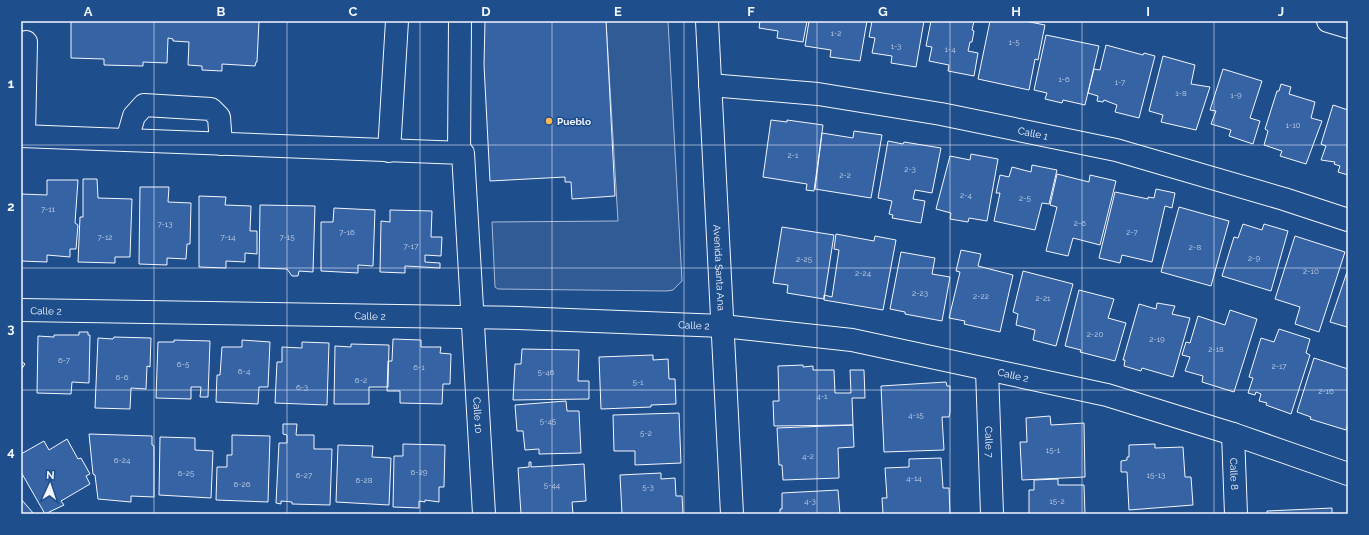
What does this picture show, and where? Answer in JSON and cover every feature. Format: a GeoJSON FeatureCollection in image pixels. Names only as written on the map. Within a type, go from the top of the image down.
{"type":"FeatureCollection","features":[{"type":"Feature","properties":{"kind":"main road"},"geometry":{"type":"LineString","coordinates":[[388,150],[398,21]]}},
{"type":"Feature","properties":{"kind":"main road"},"geometry":{"type":"LineString","coordinates":[[26,42],[23,136],[459,153],[460,21]]}},
{"type":"Feature","properties":{"kind":"main road","name":"Avenida Santa Ana"},"geometry":{"type":"LineString","coordinates":[[707,21],[732,514]]}},
{"type":"Feature","properties":{"kind":"main road"},"geometry":{"type":"LineString","coordinates":[[1328,21],[1348,27]]}},
{"type":"Feature","properties":{"kind":"main road","name":"Calle 1"},"geometry":{"type":"LineString","coordinates":[[710,85],[818,94],[941,114],[1116,150],[1284,199],[1348,220]]}},
{"type":"Feature","properties":{"kind":"main road"},"geometry":{"type":"LineString","coordinates":[[127,140],[134,116],[144,105],[211,109],[219,117],[221,144]]}},
{"type":"Feature","properties":{"kind":"main road","name":"Calle 10"},"geometry":{"type":"LineString","coordinates":[[459,153],[464,153],[484,514]]}},
{"type":"Feature","properties":{"kind":"main road","name":"Calle 2"},"geometry":{"type":"LineString","coordinates":[[21,310],[473,317],[723,326],[852,340],[1107,395],[1233,434],[1348,474]]}},
{"type":"Feature","properties":{"kind":"main road","name":"Calle 7"},"geometry":{"type":"LineString","coordinates":[[987,370],[992,514]]}},
{"type":"Feature","properties":{"kind":"main road","name":"Calle 8"},"geometry":{"type":"LineString","coordinates":[[1233,434],[1236,514]]}},
{"type":"Feature","properties":{"kind":"shaded area"},"geometry":{"type":"Polygon","coordinates":[[[606,21],[668,21],[682,281],[673,290],[666,291],[498,289],[495,287],[492,222],[618,221],[606,21]]]}},
{"type":"Feature","properties":{"kind":"building"},"geometry":{"type":"Polygon","coordinates":[[[71,21],[259,21],[257,62],[255,66],[222,64],[222,71],[202,70],[202,66],[188,65],[189,42],[173,41],[173,39],[168,38],[167,63],[143,62],[143,66],[104,65],[104,59],[71,58],[71,21]]]}},
{"type":"Feature","properties":{"kind":"building","name":"Pueblo"},"geometry":{"type":"Polygon","coordinates":[[[485,21],[606,21],[615,196],[572,199],[571,182],[565,182],[565,177],[490,181],[484,65],[485,21]]]}},
{"type":"Feature","properties":{"kind":"building"},"geometry":{"type":"Polygon","coordinates":[[[760,21],[807,21],[803,42],[777,38],[778,31],[759,28],[760,21]]]}},
{"type":"Feature","properties":{"kind":"building"},"geometry":{"type":"Polygon","coordinates":[[[809,21],[867,21],[860,61],[830,57],[831,50],[805,46],[809,21]]]}},
{"type":"Feature","properties":{"kind":"building"},"geometry":{"type":"Polygon","coordinates":[[[872,21],[924,21],[916,67],[891,63],[892,56],[872,53],[875,38],[869,37],[872,21]]]}},
{"type":"Feature","properties":{"kind":"building"},"geometry":{"type":"Polygon","coordinates":[[[931,21],[974,21],[972,42],[970,42],[968,51],[978,53],[974,76],[948,71],[949,65],[929,61],[932,47],[926,46],[931,21]]]}},
{"type":"Feature","properties":{"kind":"building"},"geometry":{"type":"Polygon","coordinates":[[[990,21],[1025,21],[1045,25],[1038,60],[1035,59],[1029,90],[978,79],[990,21]]]}},
{"type":"Feature","properties":{"kind":"building"},"geometry":{"type":"Polygon","coordinates":[[[1046,35],[1099,46],[1085,105],[1063,100],[1062,103],[1045,99],[1047,93],[1034,90],[1046,35]]]}},
{"type":"Feature","properties":{"kind":"building"},"geometry":{"type":"Polygon","coordinates":[[[1106,45],[1143,55],[1144,53],[1155,56],[1139,118],[1115,112],[1117,105],[1104,100],[1103,102],[1097,101],[1098,96],[1088,93],[1094,69],[1100,70],[1106,45]]]}},
{"type":"Feature","properties":{"kind":"building"},"geometry":{"type":"Polygon","coordinates":[[[1163,56],[1195,65],[1191,84],[1210,87],[1196,130],[1161,122],[1163,115],[1149,111],[1163,56]]]}},
{"type":"Feature","properties":{"kind":"building"},"geometry":{"type":"Polygon","coordinates":[[[1223,69],[1262,81],[1250,118],[1260,121],[1253,144],[1229,136],[1231,130],[1211,124],[1216,111],[1210,110],[1223,69]]]}},
{"type":"Feature","properties":{"kind":"building"},"geometry":{"type":"Polygon","coordinates":[[[1281,84],[1291,87],[1289,94],[1315,102],[1311,118],[1322,121],[1306,164],[1280,156],[1282,151],[1264,145],[1268,131],[1265,129],[1277,91],[1279,91],[1281,84]]]}},
{"type":"Feature","properties":{"kind":"building"},"geometry":{"type":"Polygon","coordinates":[[[1333,105],[1348,110],[1348,175],[1338,172],[1340,166],[1334,164],[1335,162],[1321,160],[1326,146],[1321,144],[1333,105]]]}},
{"type":"Feature","properties":{"kind":"building"},"geometry":{"type":"Polygon","coordinates":[[[771,120],[787,122],[787,120],[823,125],[814,191],[806,190],[807,184],[763,177],[771,120]]]}},
{"type":"Feature","properties":{"kind":"building"},"geometry":{"type":"Polygon","coordinates":[[[854,131],[882,135],[871,198],[815,189],[822,133],[853,138],[854,131]]]}},
{"type":"Feature","properties":{"kind":"building"},"geometry":{"type":"Polygon","coordinates":[[[888,141],[941,148],[932,193],[915,190],[913,199],[925,201],[921,223],[892,218],[893,215],[889,214],[892,201],[878,198],[888,141]]]}},
{"type":"Feature","properties":{"kind":"building"},"geometry":{"type":"Polygon","coordinates":[[[971,154],[998,159],[987,221],[969,218],[968,222],[950,219],[951,213],[936,209],[950,156],[970,160],[971,154]]]}},
{"type":"Feature","properties":{"kind":"building"},"geometry":{"type":"Polygon","coordinates":[[[1032,165],[1057,170],[1049,204],[1042,203],[1035,230],[994,221],[1000,193],[996,193],[1000,175],[1009,177],[1012,167],[1031,172],[1032,165]]]}},
{"type":"Feature","properties":{"kind":"building"},"geometry":{"type":"Polygon","coordinates":[[[1057,174],[1089,182],[1090,175],[1116,181],[1100,245],[1073,238],[1068,256],[1046,251],[1057,207],[1050,205],[1057,174]]]}},
{"type":"Feature","properties":{"kind":"building"},"geometry":{"type":"Polygon","coordinates":[[[83,179],[97,179],[98,198],[132,199],[130,257],[115,257],[115,263],[78,262],[80,217],[83,217],[83,179]]]}},
{"type":"Feature","properties":{"kind":"building"},"geometry":{"type":"Polygon","coordinates":[[[47,180],[78,180],[75,223],[78,225],[76,249],[70,249],[70,257],[47,255],[47,262],[21,261],[21,194],[47,195],[47,180]]]}},
{"type":"Feature","properties":{"kind":"building"},"geometry":{"type":"Polygon","coordinates":[[[140,187],[169,187],[168,202],[191,203],[190,244],[187,244],[186,259],[167,258],[167,265],[139,264],[140,187]]]}},
{"type":"Feature","properties":{"kind":"building"},"geometry":{"type":"Polygon","coordinates":[[[1156,189],[1175,193],[1172,208],[1165,206],[1152,262],[1122,255],[1120,263],[1099,258],[1115,192],[1148,199],[1148,197],[1154,198],[1156,189]]]}},
{"type":"Feature","properties":{"kind":"building"},"geometry":{"type":"Polygon","coordinates":[[[199,196],[226,197],[225,205],[251,206],[250,231],[257,231],[257,254],[245,253],[245,262],[226,261],[226,268],[199,267],[199,196]]]}},
{"type":"Feature","properties":{"kind":"building"},"geometry":{"type":"Polygon","coordinates":[[[260,205],[315,206],[313,272],[299,271],[298,276],[292,276],[287,269],[259,268],[260,205]]]}},
{"type":"Feature","properties":{"kind":"building"},"geometry":{"type":"Polygon","coordinates":[[[1179,207],[1229,221],[1211,286],[1161,272],[1179,207]]]}},
{"type":"Feature","properties":{"kind":"building"},"geometry":{"type":"Polygon","coordinates":[[[334,208],[375,210],[373,266],[358,265],[358,273],[321,271],[321,222],[333,222],[334,208]]]}},
{"type":"Feature","properties":{"kind":"building"},"geometry":{"type":"Polygon","coordinates":[[[390,210],[432,211],[431,237],[442,237],[441,256],[425,255],[425,262],[440,263],[440,268],[405,266],[405,273],[380,272],[381,221],[390,222],[390,210]]]}},
{"type":"Feature","properties":{"kind":"building"},"geometry":{"type":"Polygon","coordinates":[[[1243,224],[1262,230],[1264,224],[1288,231],[1271,291],[1222,276],[1234,237],[1238,238],[1243,224]]]}},
{"type":"Feature","properties":{"kind":"building"},"geometry":{"type":"Polygon","coordinates":[[[782,227],[834,235],[824,299],[787,293],[788,285],[773,283],[782,227]]]}},
{"type":"Feature","properties":{"kind":"building"},"geometry":{"type":"Polygon","coordinates":[[[836,234],[874,241],[875,236],[896,240],[883,310],[824,300],[824,295],[832,297],[839,250],[834,249],[836,234]]]}},
{"type":"Feature","properties":{"kind":"building"},"geometry":{"type":"Polygon","coordinates":[[[1295,236],[1345,252],[1319,332],[1295,324],[1300,307],[1275,299],[1295,236]]]}},
{"type":"Feature","properties":{"kind":"building"},"geometry":{"type":"Polygon","coordinates":[[[961,250],[981,254],[978,266],[1013,275],[1000,332],[964,324],[965,321],[949,318],[960,272],[956,271],[961,250]]]}},
{"type":"Feature","properties":{"kind":"building"},"geometry":{"type":"Polygon","coordinates":[[[901,252],[935,258],[932,274],[950,277],[942,321],[905,314],[905,312],[890,309],[901,252]]]}},
{"type":"Feature","properties":{"kind":"building"},"geometry":{"type":"Polygon","coordinates":[[[1348,269],[1348,325],[1347,327],[1330,322],[1348,269]]]}},
{"type":"Feature","properties":{"kind":"building"},"geometry":{"type":"Polygon","coordinates":[[[1023,271],[1073,284],[1056,346],[1033,340],[1035,330],[1016,325],[1018,314],[1013,312],[1023,271]]]}},
{"type":"Feature","properties":{"kind":"building"},"geometry":{"type":"Polygon","coordinates":[[[1079,290],[1114,299],[1108,318],[1126,323],[1115,361],[1080,352],[1081,350],[1065,346],[1079,290]]]}},
{"type":"Feature","properties":{"kind":"building"},"geometry":{"type":"Polygon","coordinates":[[[1157,303],[1175,306],[1172,314],[1190,318],[1173,377],[1142,368],[1141,371],[1124,366],[1125,360],[1123,360],[1139,304],[1156,309],[1157,303]]]}},
{"type":"Feature","properties":{"kind":"building"},"geometry":{"type":"Polygon","coordinates":[[[1230,310],[1257,319],[1234,392],[1202,382],[1203,376],[1185,371],[1190,357],[1182,355],[1186,342],[1190,343],[1198,316],[1225,325],[1230,310]]]}},
{"type":"Feature","properties":{"kind":"building"},"geometry":{"type":"Polygon","coordinates":[[[1279,329],[1310,339],[1306,353],[1310,355],[1291,414],[1259,401],[1261,394],[1256,392],[1255,395],[1248,393],[1253,378],[1249,377],[1261,338],[1274,342],[1279,329]]]}},
{"type":"Feature","properties":{"kind":"building"},"geometry":{"type":"Polygon","coordinates":[[[79,332],[88,332],[88,335],[90,335],[89,383],[72,382],[71,394],[37,393],[38,336],[54,337],[54,335],[79,335],[79,332]]]}},
{"type":"Feature","properties":{"kind":"building"},"geometry":{"type":"Polygon","coordinates":[[[114,337],[151,338],[150,367],[147,366],[146,389],[131,388],[130,409],[95,408],[98,338],[113,339],[114,337]]]}},
{"type":"Feature","properties":{"kind":"building"},"geometry":{"type":"Polygon","coordinates":[[[393,339],[421,340],[421,347],[441,347],[440,353],[451,354],[450,384],[443,384],[442,404],[400,403],[400,391],[387,391],[388,361],[392,361],[393,339]]]}},
{"type":"Feature","properties":{"kind":"building"},"geometry":{"type":"Polygon","coordinates":[[[174,340],[210,341],[208,397],[200,397],[201,387],[191,387],[191,399],[156,398],[158,342],[174,342],[174,340]]]}},
{"type":"Feature","properties":{"kind":"building"},"geometry":{"type":"Polygon","coordinates":[[[242,340],[270,342],[268,387],[259,387],[258,404],[216,402],[217,375],[220,375],[222,347],[242,347],[242,340]]]}},
{"type":"Feature","properties":{"kind":"building"},"geometry":{"type":"Polygon","coordinates":[[[302,342],[329,343],[327,405],[275,403],[277,362],[282,362],[282,347],[302,348],[302,342]]]}},
{"type":"Feature","properties":{"kind":"building"},"geometry":{"type":"Polygon","coordinates":[[[351,344],[389,345],[388,387],[369,387],[369,404],[334,404],[335,346],[351,347],[351,344]]]}},
{"type":"Feature","properties":{"kind":"building"},"geometry":{"type":"Polygon","coordinates":[[[522,349],[579,350],[578,381],[589,381],[589,399],[513,400],[515,364],[521,364],[522,349]]]}},
{"type":"Feature","properties":{"kind":"building"},"geometry":{"type":"Polygon","coordinates":[[[653,355],[653,360],[668,359],[669,379],[675,379],[676,404],[651,405],[651,407],[601,409],[599,357],[653,355]]]}},
{"type":"Feature","properties":{"kind":"building"},"geometry":{"type":"Polygon","coordinates":[[[1314,358],[1348,369],[1348,423],[1346,430],[1310,419],[1311,417],[1297,412],[1314,358]]]}},
{"type":"Feature","properties":{"kind":"building"},"geometry":{"type":"Polygon","coordinates":[[[21,361],[25,364],[21,370],[21,361]]]}},
{"type":"Feature","properties":{"kind":"building"},"geometry":{"type":"Polygon","coordinates":[[[803,365],[803,367],[813,366],[813,370],[834,370],[835,393],[851,393],[850,370],[864,370],[865,398],[852,398],[853,425],[774,426],[773,401],[779,401],[778,366],[803,365]]]}},
{"type":"Feature","properties":{"kind":"building"},"geometry":{"type":"Polygon","coordinates":[[[946,382],[947,386],[950,386],[950,412],[949,417],[942,417],[944,450],[884,452],[881,386],[946,382]]]}},
{"type":"Feature","properties":{"kind":"building"},"geometry":{"type":"Polygon","coordinates":[[[566,401],[567,411],[579,411],[581,453],[539,454],[539,449],[525,450],[523,431],[517,431],[515,405],[566,401]]]}},
{"type":"Feature","properties":{"kind":"building"},"geometry":{"type":"Polygon","coordinates":[[[679,413],[681,463],[635,465],[635,451],[614,451],[613,415],[679,413]]]}},
{"type":"Feature","properties":{"kind":"building"},"geometry":{"type":"Polygon","coordinates":[[[1050,416],[1051,425],[1084,423],[1085,477],[1022,480],[1020,442],[1027,442],[1026,418],[1050,416]]]}},
{"type":"Feature","properties":{"kind":"building"},"geometry":{"type":"Polygon","coordinates":[[[283,424],[297,424],[296,435],[314,435],[314,449],[332,449],[330,505],[292,504],[292,502],[281,501],[281,504],[276,503],[279,443],[287,443],[287,435],[283,434],[283,424]]]}},
{"type":"Feature","properties":{"kind":"building"},"geometry":{"type":"Polygon","coordinates":[[[853,425],[854,447],[838,448],[839,478],[783,480],[782,465],[779,465],[777,428],[853,425]]]}},
{"type":"Feature","properties":{"kind":"building"},"geometry":{"type":"Polygon","coordinates":[[[89,434],[152,436],[152,445],[154,446],[154,497],[131,496],[131,502],[98,499],[95,475],[93,474],[89,434]]]}},
{"type":"Feature","properties":{"kind":"building"},"geometry":{"type":"Polygon","coordinates":[[[232,435],[270,436],[268,502],[216,500],[217,467],[227,467],[227,455],[232,455],[232,435]]]}},
{"type":"Feature","properties":{"kind":"building"},"geometry":{"type":"Polygon","coordinates":[[[160,437],[195,438],[195,450],[213,451],[211,498],[159,495],[160,437]]]}},
{"type":"Feature","properties":{"kind":"building"},"geometry":{"type":"Polygon","coordinates":[[[67,439],[78,459],[81,458],[90,474],[86,476],[90,484],[61,501],[64,505],[45,514],[21,472],[21,454],[44,441],[49,450],[67,439]]]}},
{"type":"Feature","properties":{"kind":"building"},"geometry":{"type":"Polygon","coordinates":[[[403,444],[445,445],[444,487],[439,487],[439,502],[425,500],[425,502],[419,501],[419,508],[393,507],[394,456],[403,456],[403,444]]]}},
{"type":"Feature","properties":{"kind":"building"},"geometry":{"type":"Polygon","coordinates":[[[1155,444],[1155,448],[1183,447],[1185,477],[1191,477],[1193,505],[1129,510],[1127,472],[1121,472],[1121,461],[1127,460],[1127,457],[1129,457],[1129,445],[1155,444]]]}},
{"type":"Feature","properties":{"kind":"building"},"geometry":{"type":"Polygon","coordinates":[[[338,445],[373,446],[372,457],[391,458],[389,505],[336,502],[338,445]]]}},
{"type":"Feature","properties":{"kind":"building"},"geometry":{"type":"Polygon","coordinates":[[[941,458],[943,488],[949,488],[950,514],[883,514],[882,498],[887,498],[885,468],[909,467],[909,459],[941,458]]]}},
{"type":"Feature","properties":{"kind":"building"},"geometry":{"type":"Polygon","coordinates":[[[529,462],[531,462],[531,467],[584,464],[586,501],[572,502],[573,514],[521,514],[518,468],[529,467],[529,462]]]}},
{"type":"Feature","properties":{"kind":"building"},"geometry":{"type":"Polygon","coordinates":[[[661,473],[661,479],[675,478],[676,496],[682,496],[683,514],[622,514],[620,475],[661,473]]]}},
{"type":"Feature","properties":{"kind":"building"},"geometry":{"type":"Polygon","coordinates":[[[1058,479],[1058,485],[1084,485],[1085,514],[1024,514],[1029,513],[1029,490],[1034,490],[1034,480],[1058,479]]]}},
{"type":"Feature","properties":{"kind":"building"},"geometry":{"type":"Polygon","coordinates":[[[838,490],[840,514],[780,514],[780,509],[782,509],[782,493],[838,490]]]}},
{"type":"Feature","properties":{"kind":"building"},"geometry":{"type":"Polygon","coordinates":[[[21,499],[34,514],[21,514],[21,499]]]}},
{"type":"Feature","properties":{"kind":"building"},"geometry":{"type":"Polygon","coordinates":[[[1332,508],[1332,514],[1267,514],[1267,511],[1332,508]]]}},
{"type":"Feature","properties":{"kind":"place","name":"Pueblo"},"geometry":{"type":"Point","coordinates":[549,121]}}]}
